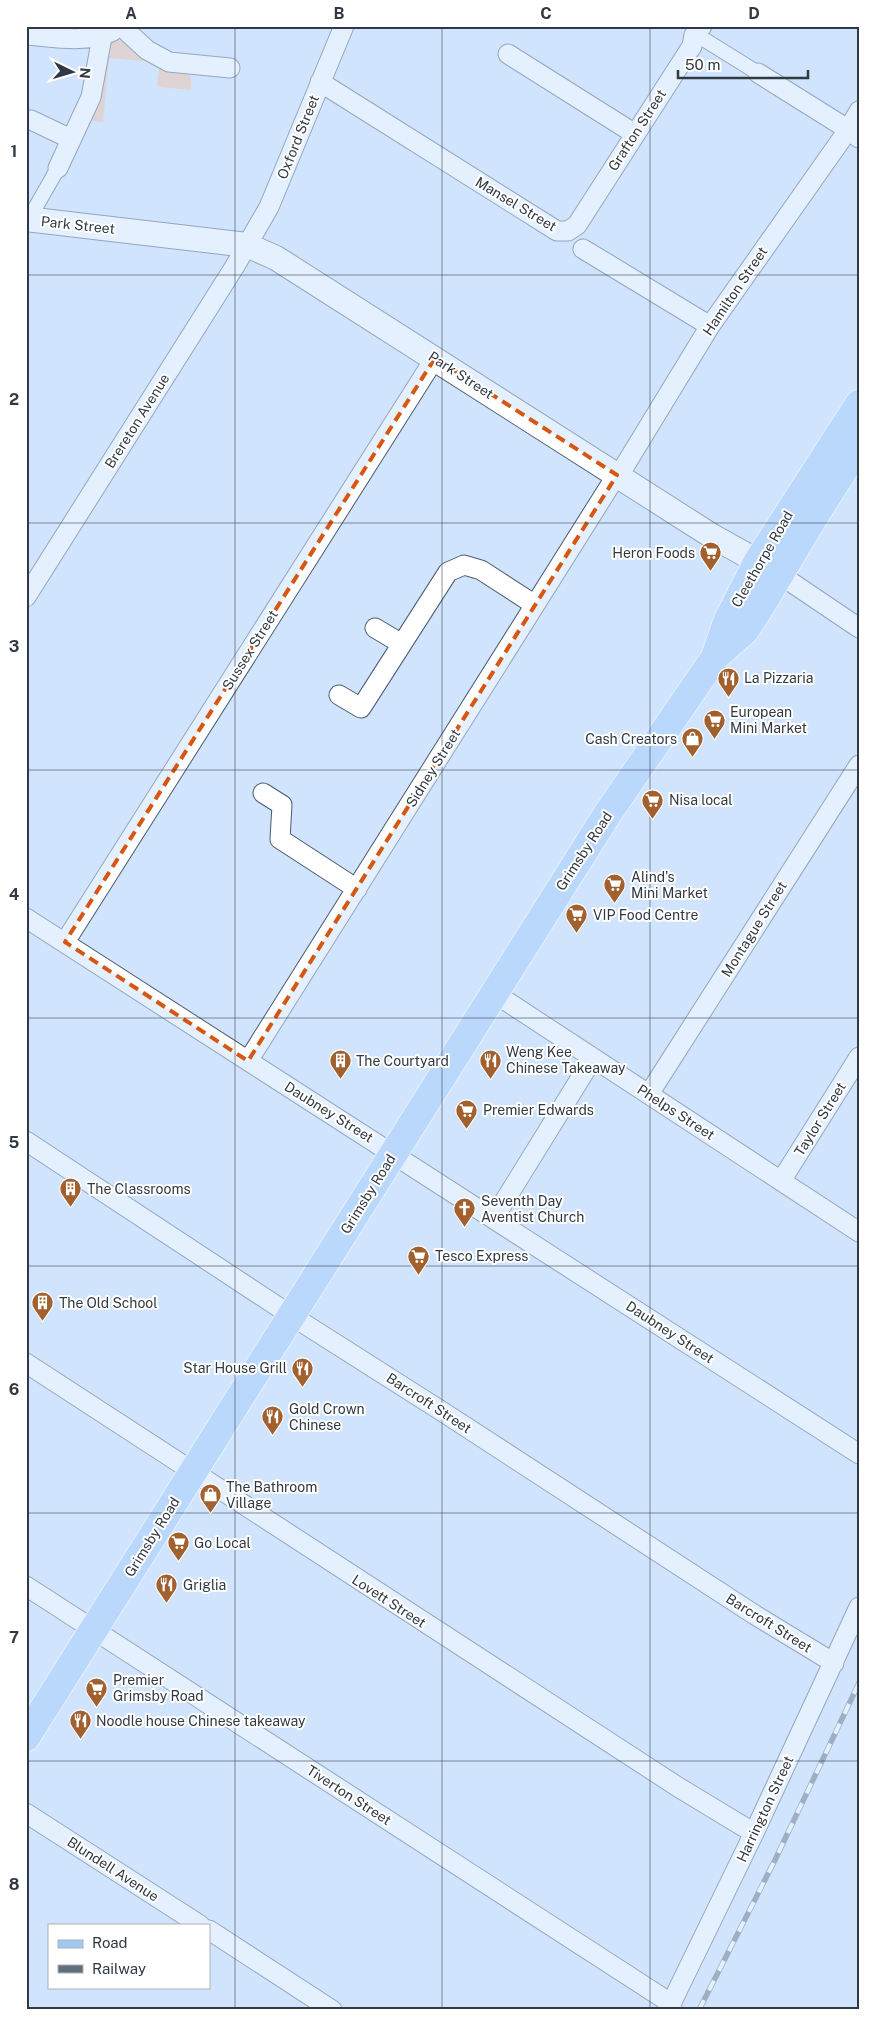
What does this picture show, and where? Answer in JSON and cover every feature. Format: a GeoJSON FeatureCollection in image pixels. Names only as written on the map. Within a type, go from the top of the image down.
{"type":"FeatureCollection","features":[{"type":"Feature","properties":{"kind":"main road","name":"Cleethorpe Road"},"geometry":{"type":"LineString","coordinates":[[769,567],[859,404]]}},
{"type":"Feature","properties":{"kind":"main road","name":"Cleethorpe Road"},"geometry":{"type":"LineString","coordinates":[[716,656],[728,620],[859,446]]}},
{"type":"Feature","properties":{"kind":"main road","name":"Grimsby Road"},"geometry":{"type":"LineString","coordinates":[[26,1736],[95,1630],[193,1471],[608,813],[716,656]]}},
{"type":"Feature","properties":{"kind":"street","name":"Oxford Street"},"geometry":{"type":"LineString","coordinates":[[247,245],[269,207],[344,26]]}},
{"type":"Feature","properties":{"kind":"street"},"geometry":{"type":"LineString","coordinates":[[26,35],[78,38],[102,37],[122,27],[147,50],[169,62],[230,68]]}},
{"type":"Feature","properties":{"kind":"street"},"geometry":{"type":"LineString","coordinates":[[695,29],[705,40],[853,134]]}},
{"type":"Feature","properties":{"kind":"street","name":"Grafton Street"},"geometry":{"type":"LineString","coordinates":[[568,231],[577,225],[692,46],[695,29]]}},
{"type":"Feature","properties":{"kind":"street"},"geometry":{"type":"LineString","coordinates":[[28,219],[58,168],[92,97],[102,37]]}},
{"type":"Feature","properties":{"kind":"street"},"geometry":{"type":"LineString","coordinates":[[508,54],[635,134]]}},
{"type":"Feature","properties":{"kind":"street","name":"Mansel Street"},"geometry":{"type":"LineString","coordinates":[[320,82],[557,231],[568,231],[583,249],[710,326]]}},
{"type":"Feature","properties":{"kind":"street","name":"Hamilton Street"},"geometry":{"type":"LineString","coordinates":[[617,475],[624,467],[710,326],[853,134],[859,111]]}},
{"type":"Feature","properties":{"kind":"street"},"geometry":{"type":"LineString","coordinates":[[31,120],[71,139]]}},
{"type":"Feature","properties":{"kind":"street","name":"Park Street"},"geometry":{"type":"LineString","coordinates":[[28,219],[247,245],[276,258],[712,536],[769,567],[859,628]]}},
{"type":"Feature","properties":{"kind":"street","name":"Brereton Avenue"},"geometry":{"type":"LineString","coordinates":[[26,597],[247,245]]}},
{"type":"Feature","properties":{"kind":"street","name":"Sussex Street"},"geometry":{"type":"LineString","coordinates":[[65,942],[435,358]]}},
{"type":"Feature","properties":{"kind":"street","name":"Sidney Street"},"geometry":{"type":"LineString","coordinates":[[248,1061],[617,475]]}},
{"type":"Feature","properties":{"kind":"street"},"geometry":{"type":"LineString","coordinates":[[339,695],[361,708],[448,572],[464,565],[481,570],[535,605]]}},
{"type":"Feature","properties":{"kind":"street"},"geometry":{"type":"LineString","coordinates":[[375,628],[402,644]]}},
{"type":"Feature","properties":{"kind":"street","name":"Montague Street"},"geometry":{"type":"LineString","coordinates":[[649,1094],[859,765]]}},
{"type":"Feature","properties":{"kind":"street"},"geometry":{"type":"LineString","coordinates":[[263,793],[282,805],[280,840],[357,888]]}},
{"type":"Feature","properties":{"kind":"street","name":"Daubney Street"},"geometry":{"type":"LineString","coordinates":[[26,918],[394,1153],[859,1454]]}},
{"type":"Feature","properties":{"kind":"street","name":"Phelps Street"},"geometry":{"type":"LineString","coordinates":[[494,993],[859,1232]]}},
{"type":"Feature","properties":{"kind":"street"},"geometry":{"type":"LineString","coordinates":[[494,1218],[593,1058]]}},
{"type":"Feature","properties":{"kind":"street","name":"Taylor Street"},"geometry":{"type":"LineString","coordinates":[[781,1180],[859,1058]]}},
{"type":"Feature","properties":{"kind":"street","name":"Barcroft Street"},"geometry":{"type":"LineString","coordinates":[[26,1141],[292,1316],[754,1615],[834,1664]]}},
{"type":"Feature","properties":{"kind":"street","name":"Lovett Street"},"geometry":{"type":"LineString","coordinates":[[26,1363],[341,1570],[670,1782],[754,1833]]}},
{"type":"Feature","properties":{"kind":"street","name":"Tiverton Street"},"geometry":{"type":"LineString","coordinates":[[26,1586],[670,2007]]}},
{"type":"Feature","properties":{"kind":"street","name":"Harrington Street"},"geometry":{"type":"LineString","coordinates":[[670,2007],[834,1664],[859,1607]]}},
{"type":"Feature","properties":{"kind":"street","name":"Blundell Avenue"},"geometry":{"type":"LineString","coordinates":[[26,1812],[198,1924]]}},
{"type":"Feature","properties":{"kind":"street"},"geometry":{"type":"LineString","coordinates":[[210,1931],[332,2010]]}},
{"type":"Feature","properties":{"kind":"highlighted area"},"geometry":{"type":"Polygon","coordinates":[[[435,358],[617,475],[248,1061],[65,942],[435,358]]]}},
{"type":"Feature","properties":{"kind":"shaded area"},"geometry":{"type":"Polygon","coordinates":[[[112,40],[122,41],[143,58],[143,61],[109,58],[103,122],[84,120],[112,40]]]}},
{"type":"Feature","properties":{"kind":"shaded area"},"geometry":{"type":"Polygon","coordinates":[[[159,68],[172,73],[188,74],[191,78],[191,90],[160,87],[157,84],[159,68]]]}},
{"type":"Feature","properties":{"kind":"railway"},"geometry":{"type":"LineString","coordinates":[[699,2010],[775,1860],[859,1683]]}},
{"type":"Feature","properties":{"kind":"place","name":"Heron Foods"},"geometry":{"type":"Point","coordinates":[711,572]}},
{"type":"Feature","properties":{"kind":"place","name":"La Pizzaria"},"geometry":{"type":"Point","coordinates":[728,697]}},
{"type":"Feature","properties":{"kind":"place","name":"European Mini Market"},"geometry":{"type":"Point","coordinates":[714,739]}},
{"type":"Feature","properties":{"kind":"place","name":"Cash Creators"},"geometry":{"type":"Point","coordinates":[693,758]}},
{"type":"Feature","properties":{"kind":"place","name":"Nisa local"},"geometry":{"type":"Point","coordinates":[653,819]}},
{"type":"Feature","properties":{"kind":"place","name":"Alind's Mini Market"},"geometry":{"type":"Point","coordinates":[615,904]}},
{"type":"Feature","properties":{"kind":"place","name":"VIP Food Centre"},"geometry":{"type":"Point","coordinates":[577,934]}},
{"type":"Feature","properties":{"kind":"place","name":"Weng Kee Chinese Takeaway"},"geometry":{"type":"Point","coordinates":[490,1079]}},
{"type":"Feature","properties":{"kind":"place","name":"The Courtyard"},"geometry":{"type":"Point","coordinates":[340,1080]}},
{"type":"Feature","properties":{"kind":"place","name":"Premier Edwards"},"geometry":{"type":"Point","coordinates":[467,1129]}},
{"type":"Feature","properties":{"kind":"place","name":"The Classrooms"},"geometry":{"type":"Point","coordinates":[71,1208]}},
{"type":"Feature","properties":{"kind":"place","name":"Seventh Day Aventist Church"},"geometry":{"type":"Point","coordinates":[465,1228]}},
{"type":"Feature","properties":{"kind":"place","name":"Tesco Express"},"geometry":{"type":"Point","coordinates":[419,1275]}},
{"type":"Feature","properties":{"kind":"place","name":"The Old School"},"geometry":{"type":"Point","coordinates":[43,1322]}},
{"type":"Feature","properties":{"kind":"place","name":"Star House Grill"},"geometry":{"type":"Point","coordinates":[303,1387]}},
{"type":"Feature","properties":{"kind":"place","name":"Gold Crown Chinese"},"geometry":{"type":"Point","coordinates":[273,1436]}},
{"type":"Feature","properties":{"kind":"place","name":"The Bathroom Village"},"geometry":{"type":"Point","coordinates":[210,1514]}},
{"type":"Feature","properties":{"kind":"place","name":"Go Local"},"geometry":{"type":"Point","coordinates":[178,1562]}},
{"type":"Feature","properties":{"kind":"place","name":"Griglia"},"geometry":{"type":"Point","coordinates":[167,1604]}},
{"type":"Feature","properties":{"kind":"place","name":"Premier Grimsby Road"},"geometry":{"type":"Point","coordinates":[97,1707]}},
{"type":"Feature","properties":{"kind":"place","name":"Noodle house Chinese takeaway"},"geometry":{"type":"Point","coordinates":[80,1740]}}]}
